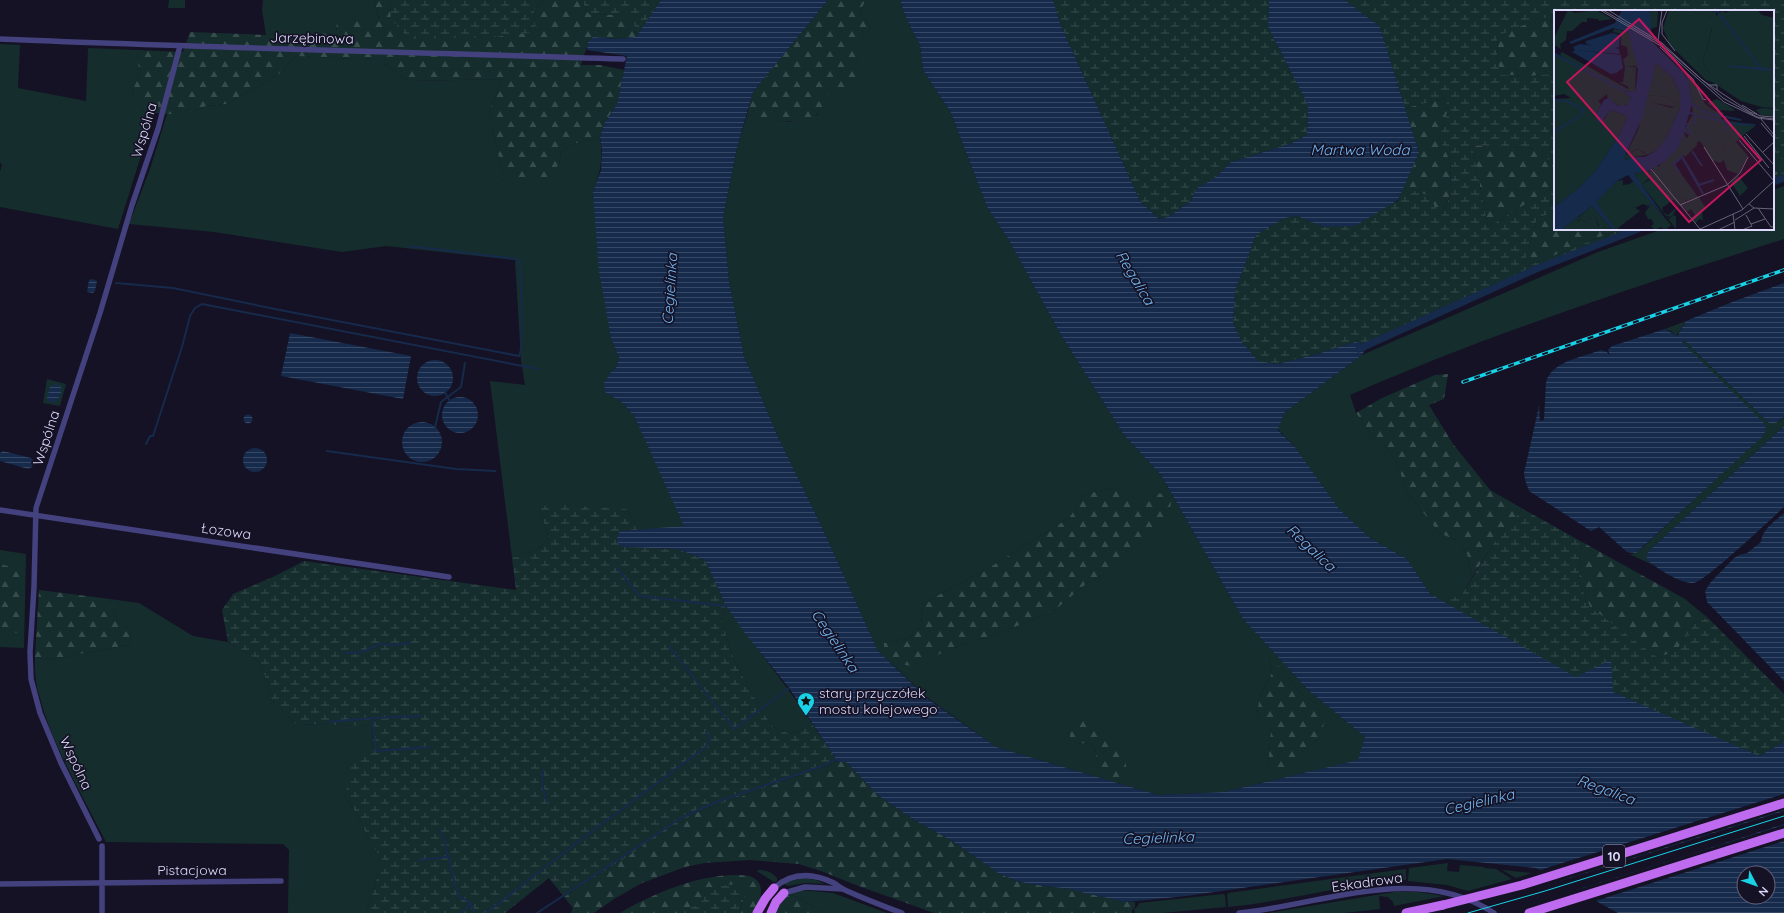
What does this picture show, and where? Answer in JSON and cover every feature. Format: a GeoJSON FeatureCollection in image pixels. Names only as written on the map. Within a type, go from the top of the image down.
{"type":"FeatureCollection","features":[{"type":"Feature","properties":{"kind":"main road","name":"10"},"geometry":{"type":"LineString","coordinates":[[1406,913],[1444,906],[1522,885],[1784,803]]}},
{"type":"Feature","properties":{"kind":"main road","name":"10"},"geometry":{"type":"LineString","coordinates":[[1529,913],[1784,833]]}},
{"type":"Feature","properties":{"kind":"main road"},"geometry":{"type":"LineString","coordinates":[[758,913],[765,899],[774,888]]}},
{"type":"Feature","properties":{"kind":"main road"},"geometry":{"type":"LineString","coordinates":[[771,913],[776,902],[784,893]]}},
{"type":"Feature","properties":{"kind":"street","name":"Jarzębinowa"},"geometry":{"type":"LineString","coordinates":[[0,39],[180,46],[623,59]]}},
{"type":"Feature","properties":{"kind":"street","name":"Wspólna"},"geometry":{"type":"LineString","coordinates":[[99,839],[61,763],[40,712],[31,679],[30,652],[34,587],[36,508],[104,303],[132,205],[158,129],[180,46]]}},
{"type":"Feature","properties":{"kind":"street","name":"Łozowa"},"geometry":{"type":"LineString","coordinates":[[0,510],[449,577]]}},
{"type":"Feature","properties":{"kind":"street"},"geometry":{"type":"LineString","coordinates":[[102,846],[102,913]]}},
{"type":"Feature","properties":{"kind":"street"},"geometry":{"type":"LineString","coordinates":[[774,888],[786,879],[799,874],[808,875],[822,879],[842,889],[902,913]]}},
{"type":"Feature","properties":{"kind":"street","name":"Pistacjowa"},"geometry":{"type":"LineString","coordinates":[[0,884],[281,881]]}},
{"type":"Feature","properties":{"kind":"street"},"geometry":{"type":"LineString","coordinates":[[784,893],[793,889],[805,887],[842,889]]}},
{"type":"Feature","properties":{"kind":"street","name":"Eskadrowa"},"geometry":{"type":"LineString","coordinates":[[1239,913],[1384,889],[1409,888],[1435,890],[1456,895],[1477,903],[1494,913]]}},
{"type":"Feature","properties":{"kind":"green space"},"geometry":{"type":"Polygon","coordinates":[[[169,0],[185,0],[185,8],[168,8],[169,0]]]}},
{"type":"Feature","properties":{"kind":"green space"},"geometry":{"type":"Polygon","coordinates":[[[263,0],[374,0],[379,20],[337,18],[336,33],[266,35],[262,10],[263,0]]]}},
{"type":"Feature","properties":{"kind":"green space"},"geometry":{"type":"Polygon","coordinates":[[[374,0],[390,0],[391,19],[536,32],[534,10],[542,0],[581,0],[589,14],[627,15],[634,23],[636,37],[617,39],[593,37],[589,43],[581,65],[600,65],[624,70],[617,104],[604,124],[600,137],[573,144],[561,151],[559,164],[547,178],[504,181],[489,112],[503,79],[409,81],[379,60],[295,56],[279,74],[227,104],[206,106],[187,114],[144,112],[132,93],[139,73],[137,50],[183,52],[190,32],[266,35],[336,33],[337,18],[379,19],[374,0]]]}},
{"type":"Feature","properties":{"kind":"green space"},"geometry":{"type":"Polygon","coordinates":[[[390,0],[542,0],[534,10],[536,32],[495,37],[409,39],[391,19],[390,0]]]}},
{"type":"Feature","properties":{"kind":"green space"},"geometry":{"type":"Polygon","coordinates":[[[581,0],[661,0],[636,37],[634,23],[627,15],[589,14],[581,0]]]}},
{"type":"Feature","properties":{"kind":"green space"},"geometry":{"type":"Polygon","coordinates":[[[828,0],[866,0],[860,11],[871,29],[860,39],[860,55],[855,62],[855,80],[849,93],[830,90],[818,113],[809,119],[801,121],[792,122],[773,120],[747,115],[753,92],[828,0]]]}},
{"type":"Feature","properties":{"kind":"green space"},"geometry":{"type":"Polygon","coordinates":[[[866,0],[900,0],[905,16],[920,45],[923,70],[951,113],[987,207],[1007,237],[1061,335],[1124,435],[1161,475],[1243,619],[1308,690],[1365,737],[1359,760],[1224,792],[1158,795],[996,747],[928,698],[878,651],[821,525],[778,437],[744,356],[729,281],[723,217],[737,148],[747,115],[790,122],[817,115],[830,90],[855,80],[855,62],[860,55],[860,39],[871,29],[860,11],[866,0]],[[1113,488],[1085,494],[1069,518],[987,569],[933,598],[923,607],[921,626],[909,638],[884,643],[954,648],[1010,629],[1055,610],[1087,583],[1108,572],[1160,493],[1142,505],[1113,488]],[[1269,659],[1272,673],[1259,699],[1257,717],[1271,729],[1268,769],[1301,753],[1321,737],[1317,704],[1301,694],[1283,670],[1269,659]],[[1113,740],[1069,744],[1089,743],[1095,748],[1097,762],[1113,740]]]}},
{"type":"Feature","properties":{"kind":"green space"},"geometry":{"type":"Polygon","coordinates":[[[1053,0],[1269,0],[1268,27],[1308,105],[1307,135],[1290,144],[1231,162],[1215,178],[1197,188],[1191,201],[1168,217],[1159,219],[1140,201],[1061,26],[1053,0]]]}},
{"type":"Feature","properties":{"kind":"green space"},"geometry":{"type":"Polygon","coordinates":[[[1345,0],[1784,0],[1784,158],[1774,163],[1774,10],[1554,10],[1554,25],[1550,18],[1541,18],[1497,36],[1498,64],[1502,75],[1531,76],[1551,74],[1554,78],[1554,170],[1542,149],[1472,145],[1488,227],[1554,187],[1554,212],[1537,218],[1525,262],[1528,266],[1618,230],[1635,230],[1536,269],[1368,345],[1355,342],[1314,355],[1277,364],[1258,362],[1242,342],[1233,323],[1235,291],[1256,235],[1285,218],[1297,216],[1324,227],[1398,201],[1403,188],[1428,195],[1441,216],[1451,194],[1450,160],[1439,139],[1447,113],[1446,98],[1405,108],[1380,27],[1345,0]]]}},
{"type":"Feature","properties":{"kind":"green space"},"geometry":{"type":"Polygon","coordinates":[[[1541,18],[1550,18],[1554,25],[1554,78],[1551,74],[1531,76],[1501,75],[1498,64],[1497,35],[1541,18]]]}},
{"type":"Feature","properties":{"kind":"green space"},"geometry":{"type":"Polygon","coordinates":[[[0,44],[20,45],[18,88],[86,101],[88,48],[137,50],[139,73],[132,93],[144,112],[154,114],[118,229],[0,207],[0,172],[2,164],[0,163],[0,44]]]}},
{"type":"Feature","properties":{"kind":"green space"},"geometry":{"type":"Polygon","coordinates":[[[295,56],[379,60],[409,81],[503,79],[489,112],[504,181],[559,164],[561,151],[573,144],[600,137],[601,165],[593,192],[611,338],[619,358],[616,368],[611,372],[605,392],[624,404],[634,416],[685,527],[638,530],[627,509],[539,509],[549,538],[539,549],[512,558],[490,381],[525,385],[521,361],[515,260],[386,246],[342,252],[214,232],[129,224],[150,169],[167,114],[187,114],[206,106],[227,104],[279,74],[295,56]]]}},
{"type":"Feature","properties":{"kind":"green space"},"geometry":{"type":"Polygon","coordinates":[[[1446,98],[1447,113],[1439,139],[1450,160],[1451,193],[1441,216],[1403,188],[1419,153],[1405,108],[1446,98]]]}},
{"type":"Feature","properties":{"kind":"green space"},"geometry":{"type":"Polygon","coordinates":[[[1472,145],[1542,149],[1554,170],[1554,187],[1488,227],[1472,145]]]}},
{"type":"Feature","properties":{"kind":"green space"},"geometry":{"type":"Polygon","coordinates":[[[1784,158],[1784,172],[1774,176],[1774,163],[1784,158]]]}},
{"type":"Feature","properties":{"kind":"green space"},"geometry":{"type":"Polygon","coordinates":[[[1784,172],[1784,178],[1774,182],[1774,176],[1784,172]]]}},
{"type":"Feature","properties":{"kind":"green space"},"geometry":{"type":"Polygon","coordinates":[[[1784,186],[1784,239],[1565,311],[1403,372],[1350,395],[1356,413],[1368,430],[1387,448],[1399,468],[1405,489],[1439,533],[1460,542],[1467,554],[1472,577],[1460,597],[1442,597],[1430,594],[1407,559],[1370,538],[1339,509],[1295,447],[1278,429],[1284,413],[1362,355],[1598,252],[1660,230],[1774,230],[1774,190],[1784,186]]]}},
{"type":"Feature","properties":{"kind":"green space"},"geometry":{"type":"Polygon","coordinates":[[[1554,212],[1554,230],[1618,230],[1528,266],[1525,262],[1537,218],[1554,212]]]}},
{"type":"Feature","properties":{"kind":"green space"},"geometry":{"type":"Polygon","coordinates":[[[1686,321],[1676,336],[1671,331],[1665,329],[1686,321]]]}},
{"type":"Feature","properties":{"kind":"green space"},"geometry":{"type":"Polygon","coordinates":[[[1684,340],[1769,423],[1780,421],[1784,417],[1784,426],[1649,551],[1647,560],[1653,565],[1629,554],[1633,554],[1641,549],[1765,433],[1682,342],[1684,340]]]}},
{"type":"Feature","properties":{"kind":"green space"},"geometry":{"type":"Polygon","coordinates":[[[1448,374],[1444,399],[1429,405],[1453,444],[1490,490],[1523,509],[1501,532],[1472,577],[1467,554],[1460,542],[1439,533],[1405,489],[1399,468],[1387,448],[1368,430],[1356,413],[1382,398],[1435,375],[1448,374]]]}},
{"type":"Feature","properties":{"kind":"green space"},"geometry":{"type":"Polygon","coordinates":[[[47,379],[66,384],[60,406],[43,403],[47,379]]]}},
{"type":"Feature","properties":{"kind":"green space"},"geometry":{"type":"Polygon","coordinates":[[[1295,447],[1339,509],[1370,538],[1407,559],[1430,594],[1442,597],[1460,597],[1501,532],[1523,509],[1582,542],[1579,582],[1590,607],[1658,658],[1677,650],[1695,622],[1708,618],[1784,694],[1784,742],[1759,756],[1567,687],[1355,544],[1295,447]]]}},
{"type":"Feature","properties":{"kind":"green space"},"geometry":{"type":"Polygon","coordinates":[[[1113,488],[1142,504],[1160,493],[1171,502],[1169,517],[1153,534],[1108,572],[1087,583],[1055,610],[1010,629],[954,648],[911,666],[901,664],[884,653],[884,643],[909,638],[921,626],[923,607],[933,598],[987,569],[1069,518],[1085,494],[1113,488]]]}},
{"type":"Feature","properties":{"kind":"green space"},"geometry":{"type":"Polygon","coordinates":[[[548,504],[627,509],[638,530],[620,531],[623,547],[678,549],[705,560],[726,606],[721,619],[734,660],[760,708],[773,727],[790,734],[813,725],[838,762],[695,813],[564,897],[549,878],[505,913],[366,913],[378,874],[386,865],[368,838],[358,816],[345,796],[353,757],[373,751],[372,726],[296,724],[272,701],[267,681],[258,660],[228,642],[222,610],[233,594],[273,577],[304,561],[516,590],[512,558],[539,549],[549,538],[539,509],[548,504]]]}},
{"type":"Feature","properties":{"kind":"green space"},"geometry":{"type":"Polygon","coordinates":[[[1582,542],[1685,599],[1708,618],[1695,622],[1677,650],[1658,658],[1590,607],[1579,582],[1582,542]]]}},
{"type":"Feature","properties":{"kind":"green space"},"geometry":{"type":"Polygon","coordinates":[[[0,550],[26,554],[24,648],[0,647],[0,550]]]}},
{"type":"Feature","properties":{"kind":"green space"},"geometry":{"type":"Polygon","coordinates":[[[0,564],[23,570],[23,628],[16,633],[0,627],[0,564]]]}},
{"type":"Feature","properties":{"kind":"green space"},"geometry":{"type":"Polygon","coordinates":[[[39,590],[110,599],[117,621],[132,631],[128,645],[48,660],[35,657],[39,590]]]}},
{"type":"Feature","properties":{"kind":"green space"},"geometry":{"type":"Polygon","coordinates":[[[110,599],[139,603],[193,636],[228,642],[258,660],[267,681],[272,701],[296,724],[372,726],[373,751],[345,796],[358,816],[368,838],[387,865],[378,874],[366,913],[288,913],[289,850],[283,844],[106,842],[68,770],[52,732],[38,689],[35,657],[48,660],[128,645],[132,631],[117,621],[110,599]]]}},
{"type":"Feature","properties":{"kind":"green space"},"geometry":{"type":"Polygon","coordinates":[[[726,606],[813,725],[790,734],[773,727],[760,708],[734,660],[721,619],[726,606]]]}},
{"type":"Feature","properties":{"kind":"green space"},"geometry":{"type":"Polygon","coordinates":[[[1269,658],[1283,670],[1301,694],[1317,704],[1326,712],[1321,737],[1281,772],[1268,769],[1271,729],[1257,717],[1259,699],[1272,673],[1269,658]]]}},
{"type":"Feature","properties":{"kind":"green space"},"geometry":{"type":"Polygon","coordinates":[[[1087,718],[1125,752],[1127,777],[1119,781],[1101,775],[1095,748],[1089,743],[1069,744],[1071,728],[1087,718]]]}},
{"type":"Feature","properties":{"kind":"green space"},"geometry":{"type":"Polygon","coordinates":[[[838,762],[846,762],[879,796],[914,820],[954,842],[998,873],[1014,880],[1029,884],[1070,889],[1126,902],[1135,902],[1135,907],[1132,910],[1132,913],[934,913],[799,864],[750,860],[704,863],[685,867],[642,883],[614,899],[594,913],[571,913],[573,908],[564,897],[695,813],[838,762]]]}},
{"type":"Feature","properties":{"kind":"green space"},"geometry":{"type":"Polygon","coordinates":[[[1448,863],[1447,871],[1459,872],[1460,865],[1484,867],[1496,869],[1512,879],[1468,891],[1447,885],[1408,881],[1409,868],[1448,863]]]}},
{"type":"Feature","properties":{"kind":"green space"},"geometry":{"type":"Polygon","coordinates":[[[1405,869],[1406,880],[1361,885],[1273,901],[1228,907],[1228,893],[1405,869]]]}},
{"type":"Feature","properties":{"kind":"green space"},"geometry":{"type":"Polygon","coordinates":[[[757,870],[770,872],[777,878],[777,881],[774,882],[757,870]]]}},
{"type":"Feature","properties":{"kind":"green space"},"geometry":{"type":"Polygon","coordinates":[[[1502,870],[1532,873],[1516,878],[1502,870]]]}},
{"type":"Feature","properties":{"kind":"green space"},"geometry":{"type":"Polygon","coordinates":[[[717,876],[750,876],[756,879],[761,888],[760,898],[754,913],[739,913],[743,903],[720,886],[707,892],[700,905],[680,910],[679,913],[620,913],[666,890],[683,884],[717,876]]]}},
{"type":"Feature","properties":{"kind":"green space"},"geometry":{"type":"Polygon","coordinates":[[[804,878],[816,880],[825,884],[805,883],[788,886],[784,884],[804,878]]]}},
{"type":"Feature","properties":{"kind":"green space"},"geometry":{"type":"Polygon","coordinates":[[[736,884],[742,889],[745,896],[739,913],[679,913],[679,910],[700,905],[706,894],[714,888],[736,884]]]}},
{"type":"Feature","properties":{"kind":"green space"},"geometry":{"type":"Polygon","coordinates":[[[801,890],[833,893],[887,913],[824,913],[795,896],[788,895],[801,890]]]}},
{"type":"Feature","properties":{"kind":"green space"},"geometry":{"type":"Polygon","coordinates":[[[1394,892],[1418,892],[1444,896],[1394,906],[1393,902],[1388,897],[1379,896],[1380,909],[1344,913],[1269,913],[1394,892]]]}},
{"type":"Feature","properties":{"kind":"green space"},"geometry":{"type":"Polygon","coordinates":[[[788,895],[795,896],[824,913],[775,913],[777,908],[788,895]]]}},
{"type":"Feature","properties":{"kind":"green space"},"geometry":{"type":"Polygon","coordinates":[[[1225,895],[1226,907],[1162,913],[1135,913],[1134,909],[1139,903],[1225,895]]]}},
{"type":"Feature","properties":{"kind":"water"},"geometry":{"type":"Polygon","coordinates":[[[661,0],[828,0],[753,92],[737,148],[723,217],[729,281],[744,356],[778,437],[821,525],[878,651],[928,699],[996,747],[1158,795],[1224,792],[1358,760],[1365,737],[1308,690],[1243,619],[1161,475],[1124,435],[1061,335],[1007,237],[987,207],[951,113],[923,70],[920,45],[905,16],[900,0],[1053,0],[1061,26],[1140,201],[1159,219],[1168,217],[1191,201],[1197,188],[1215,178],[1231,162],[1290,144],[1307,135],[1308,105],[1268,27],[1269,0],[1345,0],[1380,27],[1419,153],[1398,200],[1355,226],[1324,227],[1297,216],[1285,218],[1256,235],[1235,291],[1233,323],[1242,342],[1258,361],[1277,364],[1314,355],[1355,342],[1368,345],[1362,355],[1284,413],[1278,430],[1295,447],[1339,509],[1370,538],[1407,559],[1430,594],[1576,677],[1611,660],[1613,692],[1759,756],[1784,742],[1784,913],[1618,913],[1536,868],[1447,859],[1186,896],[1126,902],[1070,889],[1029,884],[1014,880],[998,873],[954,842],[914,820],[879,796],[846,762],[838,762],[789,688],[744,632],[726,606],[705,560],[678,549],[623,547],[618,544],[617,536],[620,531],[684,526],[634,416],[624,404],[605,392],[604,383],[611,372],[616,368],[619,358],[611,338],[599,271],[593,192],[601,170],[602,151],[600,137],[604,124],[617,104],[627,56],[587,50],[588,42],[593,37],[617,39],[636,37],[661,0]]]}},
{"type":"Feature","properties":{"kind":"water"},"geometry":{"type":"Polygon","coordinates":[[[93,279],[97,281],[95,291],[93,293],[87,292],[89,280],[93,279]]]}},
{"type":"Feature","properties":{"kind":"water"},"geometry":{"type":"Polygon","coordinates":[[[1784,283],[1784,417],[1776,423],[1769,423],[1684,340],[1682,342],[1765,424],[1766,430],[1763,436],[1636,553],[1627,552],[1599,527],[1591,531],[1529,491],[1524,473],[1539,406],[1540,421],[1544,420],[1546,382],[1549,375],[1561,364],[1601,350],[1607,352],[1610,356],[1608,350],[1612,346],[1665,329],[1677,336],[1686,321],[1784,283]]]}},
{"type":"Feature","properties":{"kind":"water"},"geometry":{"type":"Polygon","coordinates":[[[290,333],[411,356],[403,399],[281,376],[290,333]]]}},
{"type":"Feature","properties":{"kind":"water"},"geometry":{"type":"Polygon","coordinates":[[[435,360],[445,363],[450,368],[453,378],[450,388],[445,393],[435,396],[425,393],[420,388],[417,378],[420,368],[425,363],[435,360]]]}},
{"type":"Feature","properties":{"kind":"water"},"geometry":{"type":"Polygon","coordinates":[[[56,384],[61,386],[61,394],[56,402],[49,402],[47,398],[50,387],[56,384]]]}},
{"type":"Feature","properties":{"kind":"water"},"geometry":{"type":"Polygon","coordinates":[[[460,397],[470,400],[475,405],[478,415],[475,425],[470,430],[460,433],[450,430],[445,425],[442,415],[445,405],[450,400],[460,397]]]}},
{"type":"Feature","properties":{"kind":"water"},"geometry":{"type":"Polygon","coordinates":[[[248,414],[253,419],[248,424],[243,419],[248,414]]]}},
{"type":"Feature","properties":{"kind":"water"},"geometry":{"type":"Polygon","coordinates":[[[426,422],[433,425],[439,431],[442,442],[441,450],[433,459],[426,462],[418,462],[411,459],[403,450],[402,438],[405,431],[414,423],[426,422]]]}},
{"type":"Feature","properties":{"kind":"water"},"geometry":{"type":"Polygon","coordinates":[[[1784,426],[1784,507],[1710,573],[1693,583],[1682,581],[1662,571],[1647,560],[1647,554],[1649,551],[1784,426]]]}},
{"type":"Feature","properties":{"kind":"water"},"geometry":{"type":"Polygon","coordinates":[[[255,448],[260,449],[266,455],[266,465],[260,471],[255,472],[250,471],[244,465],[243,460],[244,455],[250,449],[255,448]]]}},
{"type":"Feature","properties":{"kind":"water"},"geometry":{"type":"Polygon","coordinates":[[[3,451],[31,458],[34,461],[32,467],[28,469],[0,461],[0,453],[3,451]]]}},
{"type":"Feature","properties":{"kind":"water"},"geometry":{"type":"Polygon","coordinates":[[[1784,513],[1784,681],[1707,602],[1705,591],[1710,583],[1734,558],[1747,553],[1761,542],[1766,529],[1784,513]]]}},
{"type":"Feature","properties":{"kind":"pier"},"geometry":{"type":"Polygon","coordinates":[[[1784,794],[1784,810],[1556,882],[1537,871],[1784,794]]]}},
{"type":"Feature","properties":{"kind":"pier"},"geometry":{"type":"Polygon","coordinates":[[[1784,811],[1784,824],[1573,891],[1557,882],[1784,811]]]}},
{"type":"Feature","properties":{"kind":"pier"},"geometry":{"type":"Polygon","coordinates":[[[1784,825],[1784,841],[1592,902],[1574,891],[1784,825]]]}},
{"type":"Feature","properties":{"kind":"waterway"},"geometry":{"type":"LineString","coordinates":[[1774,182],[1784,178]]}},
{"type":"Feature","properties":{"kind":"waterway"},"geometry":{"type":"LineString","coordinates":[[1359,349],[1536,269],[1635,230]]}},
{"type":"Feature","properties":{"kind":"waterway"},"geometry":{"type":"LineString","coordinates":[[116,283],[173,288],[519,356],[522,340],[520,262],[517,259],[409,246]]}},
{"type":"Feature","properties":{"kind":"waterway"},"geometry":{"type":"LineString","coordinates":[[146,444],[150,436],[153,436],[182,347],[190,316],[195,308],[202,304],[538,369]]}},
{"type":"Feature","properties":{"kind":"waterway"},"geometry":{"type":"LineString","coordinates":[[435,427],[441,402],[461,387],[465,363]]}},
{"type":"Feature","properties":{"kind":"waterway"},"geometry":{"type":"LineString","coordinates":[[445,393],[450,401]]}},
{"type":"Feature","properties":{"kind":"waterway"},"geometry":{"type":"LineString","coordinates":[[327,451],[456,469],[495,471]]}},
{"type":"Feature","properties":{"kind":"waterway"},"geometry":{"type":"LineString","coordinates":[[617,568],[640,596],[726,606]]}},
{"type":"Feature","properties":{"kind":"waterway"},"geometry":{"type":"LineString","coordinates":[[346,653],[362,652],[380,644],[393,645],[410,643]]}},
{"type":"Feature","properties":{"kind":"waterway"},"geometry":{"type":"LineString","coordinates":[[669,646],[734,729],[789,688]]}},
{"type":"Feature","properties":{"kind":"waterway"},"geometry":{"type":"LineString","coordinates":[[372,718],[421,716]]}},
{"type":"Feature","properties":{"kind":"waterway"},"geometry":{"type":"LineString","coordinates":[[329,722],[372,718],[376,751],[430,747]]}},
{"type":"Feature","properties":{"kind":"waterway"},"geometry":{"type":"LineString","coordinates":[[486,913],[579,841],[707,746],[710,738],[706,732]]}},
{"type":"Feature","properties":{"kind":"waterway"},"geometry":{"type":"LineString","coordinates":[[537,913],[681,818],[716,802],[822,766],[836,759]]}},
{"type":"Feature","properties":{"kind":"waterway"},"geometry":{"type":"LineString","coordinates":[[543,770],[542,784],[547,802]]}},
{"type":"Feature","properties":{"kind":"waterway"},"geometry":{"type":"LineString","coordinates":[[440,831],[444,839],[458,896],[471,903],[474,913]]}},
{"type":"Feature","properties":{"kind":"waterway"},"geometry":{"type":"LineString","coordinates":[[419,860],[448,857]]}},
{"type":"Feature","properties":{"kind":"waterway"},"geometry":{"type":"LineString","coordinates":[[462,913],[471,903]]}},
{"type":"Feature","properties":{"kind":"tram line"},"geometry":{"type":"LineString","coordinates":[[1468,913],[1545,891],[1784,816]]}},
{"type":"Feature","properties":{"kind":"railway"},"geometry":{"type":"LineString","coordinates":[[1463,382],[1784,270]]}},
{"type":"Feature","properties":{"kind":"place","name":"stary przyczółek mostu kolejowego"},"geometry":{"type":"Point","coordinates":[806,716]}},
{"type":"Feature","properties":{"kind":"water label","name":"Martwa Woda"},"geometry":{"type":"Point","coordinates":[1360,150]}},
{"type":"Feature","properties":{"kind":"water label","name":"Regalica"},"geometry":{"type":"Point","coordinates":[1135,278]}},
{"type":"Feature","properties":{"kind":"water label","name":"Cegielinka"},"geometry":{"type":"Point","coordinates":[670,289]}},
{"type":"Feature","properties":{"kind":"water label","name":"Regalica"},"geometry":{"type":"Point","coordinates":[1311,548]}},
{"type":"Feature","properties":{"kind":"water label","name":"Cegielinka"},"geometry":{"type":"Point","coordinates":[835,641]}},
{"type":"Feature","properties":{"kind":"water label","name":"Regalica"},"geometry":{"type":"Point","coordinates":[1606,790]}},
{"type":"Feature","properties":{"kind":"water label","name":"Cegielinka"},"geometry":{"type":"Point","coordinates":[1479,802]}},
{"type":"Feature","properties":{"kind":"water label","name":"Cegielinka"},"geometry":{"type":"Point","coordinates":[1158,838]}}]}
